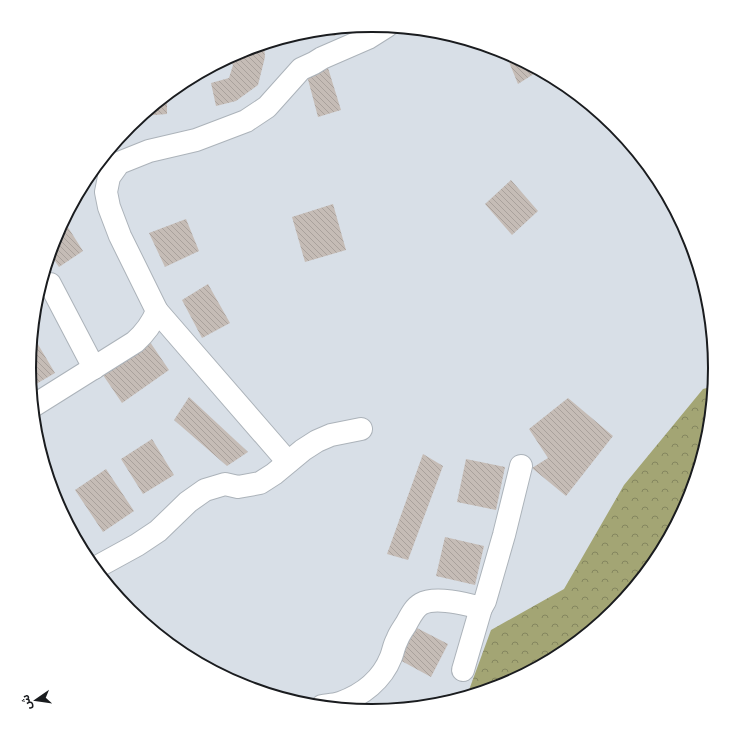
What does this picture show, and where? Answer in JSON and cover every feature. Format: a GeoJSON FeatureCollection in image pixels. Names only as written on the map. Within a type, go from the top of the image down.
{"type":"FeatureCollection","features":[{"type":"Feature","properties":{"kind":"street"},"geometry":{"type":"LineString","coordinates":[[288,462],[157,311],[120,236],[109,207],[106,192],[109,177],[118,163],[149,151],[196,140],[246,121],[267,107],[301,69],[368,38],[377,32]]}},
{"type":"Feature","properties":{"kind":"street"},"geometry":{"type":"LineString","coordinates":[[50,284],[94,368]]}},
{"type":"Feature","properties":{"kind":"street"},"geometry":{"type":"LineString","coordinates":[[38,403],[135,342],[146,332],[153,322],[157,311]]}},
{"type":"Feature","properties":{"kind":"street"},"geometry":{"type":"LineString","coordinates":[[100,565],[137,545],[158,531],[188,502],[205,490],[225,484],[238,486],[260,483],[317,440],[331,435],[361,429]]}},
{"type":"Feature","properties":{"kind":"street"},"geometry":{"type":"LineString","coordinates":[[464,670],[481,608],[485,601],[504,535],[521,466]]}},
{"type":"Feature","properties":{"kind":"street"},"geometry":{"type":"LineString","coordinates":[[343,702],[356,696],[373,684],[384,672],[397,639],[414,611],[421,604],[431,601],[441,601],[481,608]]}},
{"type":"Feature","properties":{"kind":"green space"},"geometry":{"type":"Polygon","coordinates":[[[708,388],[706,412],[691,476],[674,517],[652,555],[639,573],[610,606],[577,635],[540,659],[521,669],[469,690],[491,630],[564,589],[624,485],[703,389],[708,388]]]}},
{"type":"Feature","properties":{"kind":"green space"},"geometry":{"type":"Polygon","coordinates":[[[467,690],[438,698],[426,700],[467,690]]]}},
{"type":"Feature","properties":{"kind":"building"},"geometry":{"type":"Polygon","coordinates":[[[264,50],[265,57],[258,85],[236,101],[216,106],[211,83],[229,78],[233,65],[232,63],[264,50]]]}},
{"type":"Feature","properties":{"kind":"building"},"geometry":{"type":"Polygon","coordinates":[[[509,62],[534,74],[518,84],[509,62]]]}},
{"type":"Feature","properties":{"kind":"building"},"geometry":{"type":"Polygon","coordinates":[[[328,68],[341,110],[318,117],[306,72],[328,68]]]}},
{"type":"Feature","properties":{"kind":"building"},"geometry":{"type":"Polygon","coordinates":[[[167,102],[167,114],[151,115],[167,102]]]}},
{"type":"Feature","properties":{"kind":"building"},"geometry":{"type":"Polygon","coordinates":[[[511,180],[538,211],[512,235],[485,204],[511,180]]]}},
{"type":"Feature","properties":{"kind":"building"},"geometry":{"type":"Polygon","coordinates":[[[333,204],[346,250],[305,262],[292,217],[333,204]]]}},
{"type":"Feature","properties":{"kind":"building"},"geometry":{"type":"Polygon","coordinates":[[[186,219],[199,251],[165,267],[149,233],[186,219]]]}},
{"type":"Feature","properties":{"kind":"building"},"geometry":{"type":"Polygon","coordinates":[[[68,227],[83,251],[59,267],[54,260],[68,227]]]}},
{"type":"Feature","properties":{"kind":"building"},"geometry":{"type":"Polygon","coordinates":[[[208,284],[230,323],[202,338],[182,300],[208,284]]]}},
{"type":"Feature","properties":{"kind":"building"},"geometry":{"type":"Polygon","coordinates":[[[150,342],[169,370],[122,403],[103,375],[150,342]]]}},
{"type":"Feature","properties":{"kind":"building"},"geometry":{"type":"Polygon","coordinates":[[[37,343],[55,373],[37,384],[37,343]]]}},
{"type":"Feature","properties":{"kind":"building"},"geometry":{"type":"Polygon","coordinates":[[[189,397],[248,452],[227,466],[174,420],[189,397]]]}},
{"type":"Feature","properties":{"kind":"building"},"geometry":{"type":"Polygon","coordinates":[[[568,398],[613,436],[566,496],[532,468],[548,458],[529,429],[568,398]]]}},
{"type":"Feature","properties":{"kind":"building"},"geometry":{"type":"Polygon","coordinates":[[[152,439],[174,475],[143,494],[121,459],[152,439]]]}},
{"type":"Feature","properties":{"kind":"building"},"geometry":{"type":"Polygon","coordinates":[[[423,454],[443,466],[408,560],[387,554],[423,454]]]}},
{"type":"Feature","properties":{"kind":"building"},"geometry":{"type":"Polygon","coordinates":[[[466,459],[505,467],[496,510],[457,502],[466,459]]]}},
{"type":"Feature","properties":{"kind":"building"},"geometry":{"type":"Polygon","coordinates":[[[106,469],[134,511],[103,532],[75,490],[106,469]]]}},
{"type":"Feature","properties":{"kind":"building"},"geometry":{"type":"Polygon","coordinates":[[[445,537],[484,546],[475,585],[436,576],[445,537]]]}},
{"type":"Feature","properties":{"kind":"building"},"geometry":{"type":"Polygon","coordinates":[[[415,627],[448,644],[431,677],[398,659],[415,627]]]}}]}
